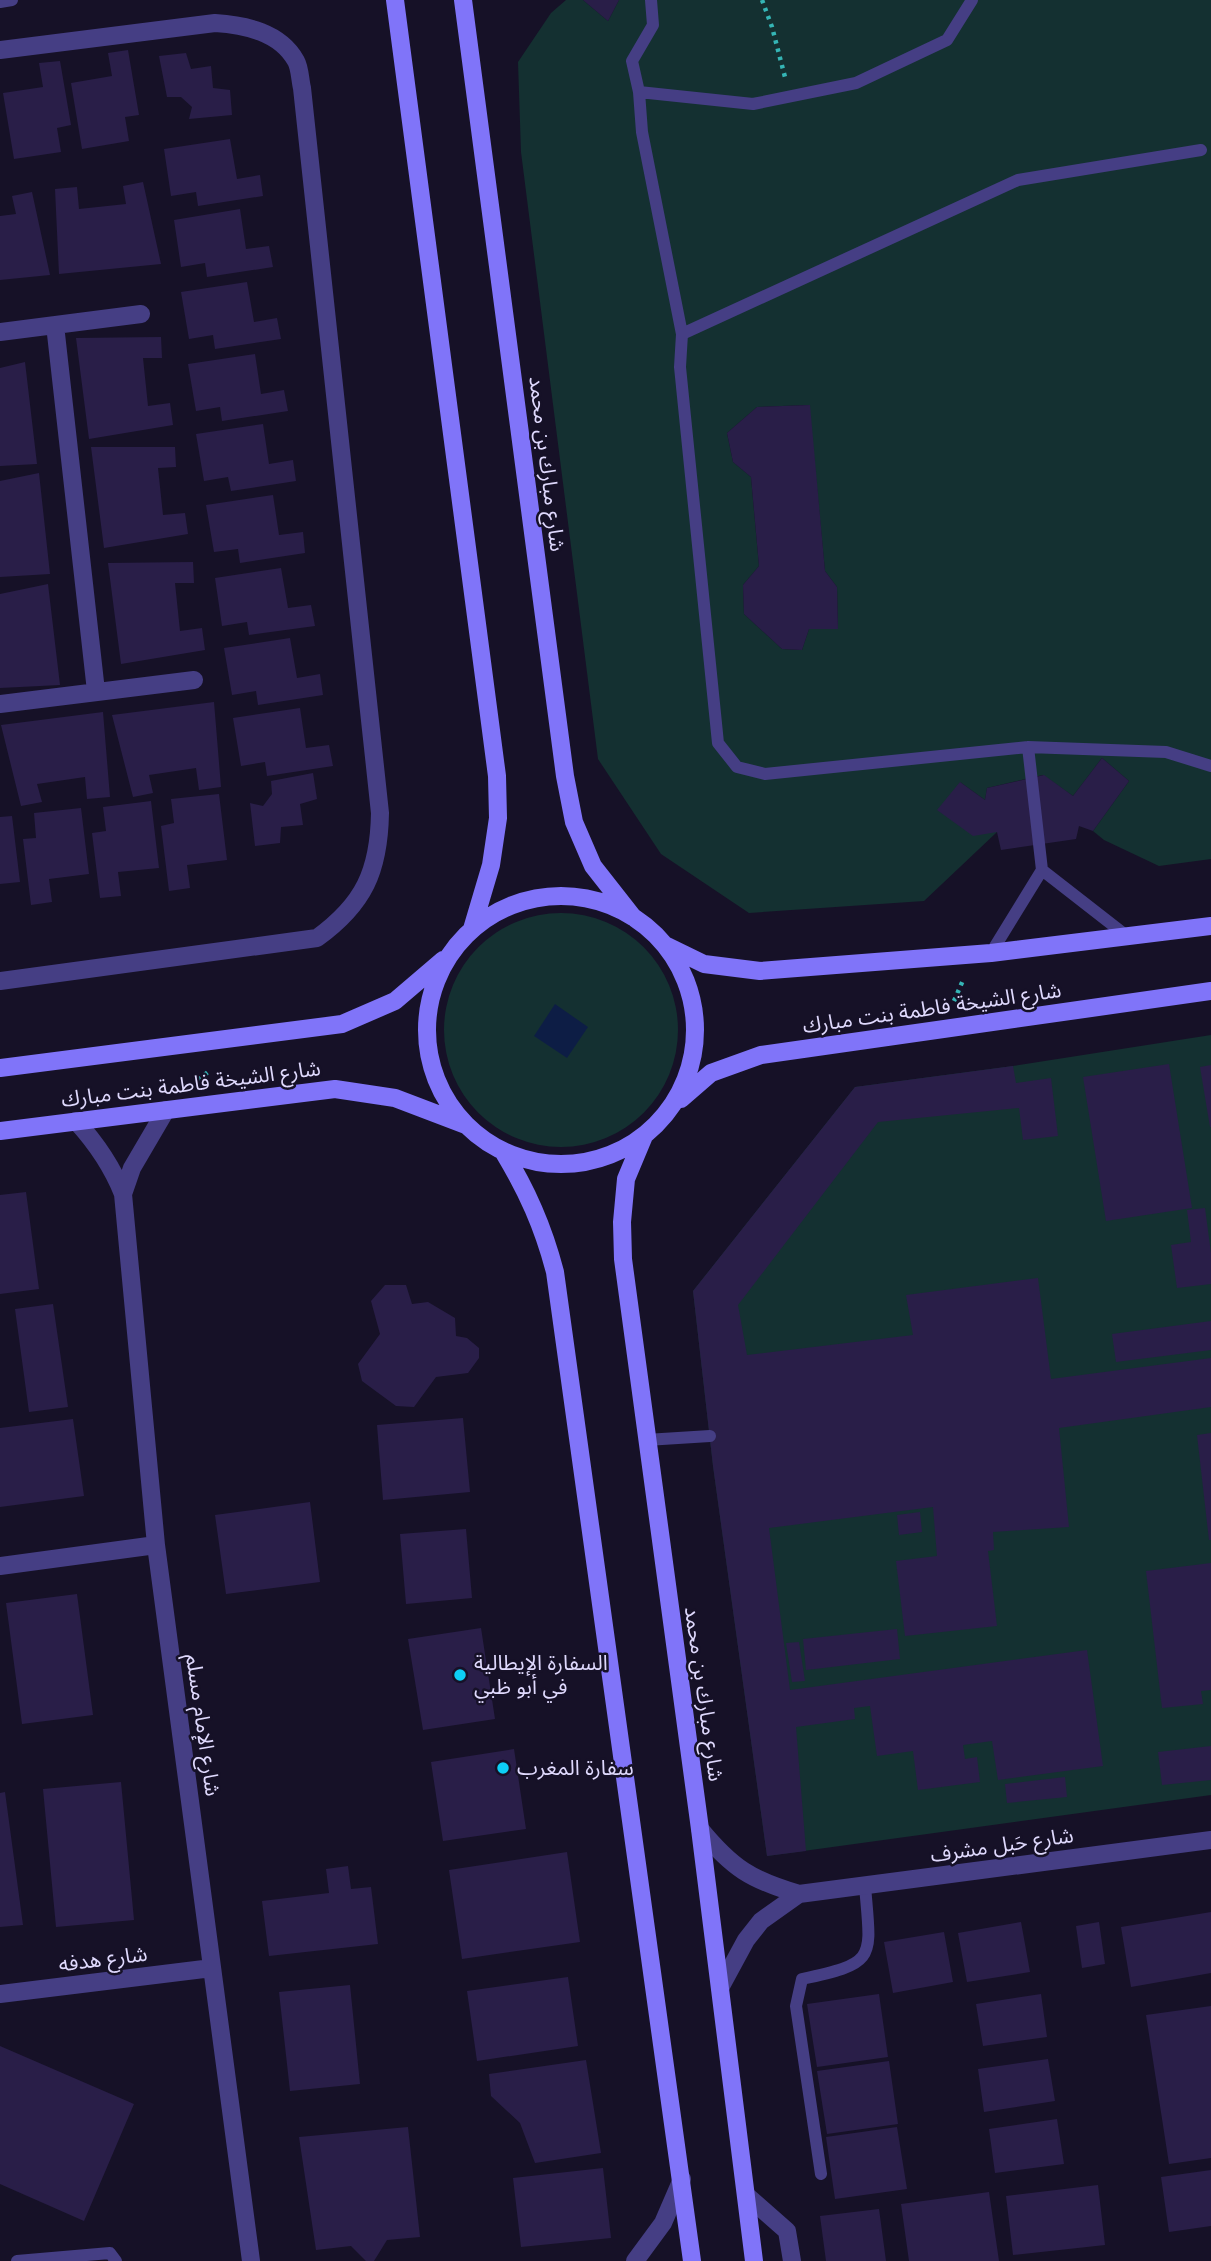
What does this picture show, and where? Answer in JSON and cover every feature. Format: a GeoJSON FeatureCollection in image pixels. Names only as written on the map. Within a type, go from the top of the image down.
{"type":"FeatureCollection","features":[{"type":"Feature","properties":{"kind":"main road"},"geometry":{"type":"LineString","coordinates":[[395,0],[497,776],[498,818],[491,865],[472,929]]}},
{"type":"Feature","properties":{"kind":"main road","name":"شارع مبارك بن محمد"},"geometry":{"type":"LineString","coordinates":[[463,0],[565,776],[574,822],[593,866],[633,917]]}},
{"type":"Feature","properties":{"kind":"main road"},"geometry":{"type":"LineString","coordinates":[[666,945],[684,974],[694,1007],[695,1041],[688,1075],[673,1106],[644,1136],[612,1155],[576,1163],[539,1162],[503,1151],[466,1125],[444,1095],[430,1061],[427,1025],[433,989],[449,956],[472,929],[508,906],[550,896],[594,900],[633,917],[666,945],[704,964],[760,971],[990,953],[1211,926]]}},
{"type":"Feature","properties":{"kind":"main road","name":"شارع الشيخة فاطمة بنت مبارك"},"geometry":{"type":"LineString","coordinates":[[0,1068],[342,1024],[395,1002],[449,956]]}},
{"type":"Feature","properties":{"kind":"main road","name":"شارع الشيخة فاطمة بنت مبارك"},"geometry":{"type":"LineString","coordinates":[[673,1106],[711,1073],[761,1055],[1211,991]]}},
{"type":"Feature","properties":{"kind":"main road","name":"شارع الشيخة فاطمة بنت مبارك"},"geometry":{"type":"LineString","coordinates":[[0,1131],[335,1089],[395,1098],[466,1125]]}},
{"type":"Feature","properties":{"kind":"main road","name":"شارع مبارك بن محمد"},"geometry":{"type":"LineString","coordinates":[[644,1136],[626,1179],[622,1222],[623,1259],[700,1829],[754,2261]]}},
{"type":"Feature","properties":{"kind":"main road"},"geometry":{"type":"LineString","coordinates":[[503,1151],[532,1203],[545,1233],[555,1272],[692,2261]]}},
{"type":"Feature","properties":{"kind":"street"},"geometry":{"type":"LineString","coordinates":[[0,50],[215,23],[242,25],[266,34],[282,46],[296,62],[302,88],[380,813],[380,840],[372,873],[358,900],[340,922],[317,938],[0,981]]}},
{"type":"Feature","properties":{"kind":"street"},"geometry":{"type":"LineString","coordinates":[[0,332],[141,314]]}},
{"type":"Feature","properties":{"kind":"street"},"geometry":{"type":"LineString","coordinates":[[55,325],[96,691]]}},
{"type":"Feature","properties":{"kind":"street"},"geometry":{"type":"LineString","coordinates":[[0,704],[194,680]]}},
{"type":"Feature","properties":{"kind":"street","name":"شارع الإمام مسلم"},"geometry":{"type":"LineString","coordinates":[[123,1194],[132,1168],[166,1110]]}},
{"type":"Feature","properties":{"kind":"street","name":"شارع الإمام مسلم"},"geometry":{"type":"LineString","coordinates":[[76,1121],[95,1141],[114,1170],[123,1194],[156,1545],[251,2261]]}},
{"type":"Feature","properties":{"kind":"street"},"geometry":{"type":"LineString","coordinates":[[0,1566],[156,1545]]}},
{"type":"Feature","properties":{"kind":"street","name":"شارع حَبل مشرف"},"geometry":{"type":"LineString","coordinates":[[700,1829],[721,1855],[741,1871],[770,1886],[799,1894],[1211,1840]]}},
{"type":"Feature","properties":{"kind":"street","name":"شارع حَبل مشرف"},"geometry":{"type":"LineString","coordinates":[[720,1988],[746,1940],[761,1921],[799,1894]]}},
{"type":"Feature","properties":{"kind":"street","name":"شارع هدفه"},"geometry":{"type":"LineString","coordinates":[[0,1994],[212,1968]]}},
{"type":"Feature","properties":{"kind":"street"},"geometry":{"type":"LineString","coordinates":[[635,2261],[663,2223],[682,2179]]}},
{"type":"Feature","properties":{"kind":"street"},"geometry":{"type":"LineString","coordinates":[[746,2195],[787,2231],[792,2261]]}},
{"type":"Feature","properties":{"kind":"lane"},"geometry":{"type":"LineString","coordinates":[[0,2],[12,0]]}},
{"type":"Feature","properties":{"kind":"lane"},"geometry":{"type":"LineString","coordinates":[[651,0],[653,25],[632,61],[639,92],[642,132],[682,334],[680,368],[718,743],[737,767],[765,774],[1028,747],[1166,752],[1211,766]]}},
{"type":"Feature","properties":{"kind":"lane"},"geometry":{"type":"LineString","coordinates":[[639,92],[753,103],[856,83],[947,40],[972,0]]}},
{"type":"Feature","properties":{"kind":"lane"},"geometry":{"type":"LineString","coordinates":[[682,334],[1017,180],[1201,150]]}},
{"type":"Feature","properties":{"kind":"lane"},"geometry":{"type":"LineString","coordinates":[[990,953],[1042,870],[1028,747]]}},
{"type":"Feature","properties":{"kind":"lane"},"geometry":{"type":"LineString","coordinates":[[1042,870],[1128,937]]}},
{"type":"Feature","properties":{"kind":"lane"},"geometry":{"type":"LineString","coordinates":[[646,1440],[709,1436]]}},
{"type":"Feature","properties":{"kind":"lane"},"geometry":{"type":"LineString","coordinates":[[821,2174],[796,2006],[802,1979],[842,1970],[862,1959],[870,1942],[865,1886]]}},
{"type":"Feature","properties":{"kind":"lane"},"geometry":{"type":"LineString","coordinates":[[17,2261],[110,2253],[116,2261]]}},
{"type":"Feature","properties":{"kind":"path"},"geometry":{"type":"LineString","coordinates":[[762,0],[772,27],[789,96]]}},
{"type":"Feature","properties":{"kind":"path"},"geometry":{"type":"LineString","coordinates":[[954,1001],[964,978]]}},
{"type":"Feature","properties":{"kind":"path"},"geometry":{"type":"LineString","coordinates":[[198,1080],[208,1072]]}},
{"type":"Feature","properties":{"kind":"green space"},"geometry":{"type":"Polygon","coordinates":[[[566,0],[583,0],[608,21],[619,0],[1211,0],[1211,859],[1159,866],[1104,840],[1093,831],[1129,781],[1102,758],[1073,796],[1043,775],[987,788],[985,800],[960,782],[997,832],[924,901],[749,913],[661,854],[598,759],[521,152],[518,62],[551,13],[566,0]],[[809,405],[757,407],[727,433],[733,462],[751,477],[759,566],[743,585],[744,614],[782,649],[802,650],[809,629],[838,629],[837,587],[825,571],[809,405]]]}},
{"type":"Feature","properties":{"kind":"green space"},"geometry":{"type":"Polygon","coordinates":[[[561,913],[584,915],[606,922],[644,947],[669,985],[676,1007],[676,1053],[669,1075],[644,1113],[606,1138],[584,1145],[561,1147],[538,1145],[516,1138],[478,1113],[453,1075],[446,1053],[444,1030],[446,1007],[453,985],[478,947],[516,922],[538,915],[561,913]]]}},
{"type":"Feature","properties":{"kind":"green space"},"geometry":{"type":"Polygon","coordinates":[[[1211,1035],[1211,1795],[767,1856],[713,1466],[693,1291],[855,1087],[1211,1035]]]}},
{"type":"Feature","properties":{"kind":"water"},"geometry":{"type":"Polygon","coordinates":[[[555,1004],[588,1027],[567,1058],[534,1036],[555,1004]]]}},
{"type":"Feature","properties":{"kind":"building"},"geometry":{"type":"Polygon","coordinates":[[[583,0],[619,0],[608,21],[583,0]]]}},
{"type":"Feature","properties":{"kind":"building"},"geometry":{"type":"Polygon","coordinates":[[[128,50],[139,115],[125,117],[129,141],[82,149],[71,83],[112,76],[108,53],[128,50]]]}},
{"type":"Feature","properties":{"kind":"building"},"geometry":{"type":"Polygon","coordinates":[[[186,53],[191,69],[211,66],[213,88],[230,90],[232,115],[189,119],[192,107],[181,97],[167,97],[159,56],[186,53]]]}},
{"type":"Feature","properties":{"kind":"building"},"geometry":{"type":"Polygon","coordinates":[[[60,61],[71,125],[57,128],[61,152],[14,159],[3,93],[43,87],[39,63],[60,61]]]}},
{"type":"Feature","properties":{"kind":"building"},"geometry":{"type":"Polygon","coordinates":[[[230,139],[237,179],[260,175],[263,196],[198,206],[196,192],[171,196],[164,149],[230,139]]]}},
{"type":"Feature","properties":{"kind":"building"},"geometry":{"type":"Polygon","coordinates":[[[143,182],[161,264],[59,274],[55,189],[77,187],[79,209],[126,204],[123,186],[143,182]]]}},
{"type":"Feature","properties":{"kind":"building"},"geometry":{"type":"Polygon","coordinates":[[[32,192],[50,275],[0,280],[0,216],[16,214],[12,196],[32,192]]]}},
{"type":"Feature","properties":{"kind":"building"},"geometry":{"type":"Polygon","coordinates":[[[240,209],[246,249],[269,246],[273,267],[207,277],[205,263],[181,267],[174,220],[240,209]]]}},
{"type":"Feature","properties":{"kind":"building"},"geometry":{"type":"Polygon","coordinates":[[[247,282],[254,322],[277,318],[281,339],[215,349],[213,335],[189,339],[181,292],[247,282]]]}},
{"type":"Feature","properties":{"kind":"building"},"geometry":{"type":"Polygon","coordinates":[[[161,337],[162,358],[143,358],[148,406],[170,403],[173,425],[89,439],[76,338],[161,337]]]}},
{"type":"Feature","properties":{"kind":"building"},"geometry":{"type":"Polygon","coordinates":[[[255,354],[261,394],[284,390],[288,411],[222,421],[220,407],[196,411],[188,364],[255,354]]]}},
{"type":"Feature","properties":{"kind":"building"},"geometry":{"type":"Polygon","coordinates":[[[25,362],[37,464],[0,466],[0,368],[25,362]]]}},
{"type":"Feature","properties":{"kind":"building"},"geometry":{"type":"Polygon","coordinates":[[[810,405],[825,571],[837,587],[838,629],[809,629],[802,650],[782,649],[744,614],[743,585],[759,566],[751,477],[733,462],[727,433],[757,407],[810,405]]]}},
{"type":"Feature","properties":{"kind":"building"},"geometry":{"type":"Polygon","coordinates":[[[263,424],[269,464],[293,460],[296,481],[231,491],[228,477],[204,481],[196,434],[263,424]]]}},
{"type":"Feature","properties":{"kind":"building"},"geometry":{"type":"Polygon","coordinates":[[[91,447],[175,447],[176,467],[158,468],[163,515],[185,513],[188,534],[104,548],[91,447]]]}},
{"type":"Feature","properties":{"kind":"building"},"geometry":{"type":"Polygon","coordinates":[[[39,473],[50,574],[0,577],[0,481],[39,473]]]}},
{"type":"Feature","properties":{"kind":"building"},"geometry":{"type":"Polygon","coordinates":[[[273,495],[279,535],[303,532],[305,553],[240,563],[238,549],[214,552],[206,505],[273,495]]]}},
{"type":"Feature","properties":{"kind":"building"},"geometry":{"type":"Polygon","coordinates":[[[193,562],[194,583],[175,583],[180,631],[202,628],[205,650],[121,664],[108,563],[193,562]]]}},
{"type":"Feature","properties":{"kind":"building"},"geometry":{"type":"Polygon","coordinates":[[[281,568],[288,608],[311,605],[315,626],[249,635],[247,622],[222,626],[215,578],[281,568]]]}},
{"type":"Feature","properties":{"kind":"building"},"geometry":{"type":"Polygon","coordinates":[[[48,584],[60,685],[0,688],[0,594],[48,584]]]}},
{"type":"Feature","properties":{"kind":"building"},"geometry":{"type":"Polygon","coordinates":[[[290,638],[297,678],[320,674],[323,695],[258,705],[256,691],[232,695],[224,648],[290,638]]]}},
{"type":"Feature","properties":{"kind":"building"},"geometry":{"type":"Polygon","coordinates":[[[214,702],[221,787],[199,790],[196,768],[149,775],[153,793],[133,797],[112,715],[214,702]]]}},
{"type":"Feature","properties":{"kind":"building"},"geometry":{"type":"Polygon","coordinates":[[[300,708],[306,748],[329,745],[333,766],[267,776],[265,762],[241,766],[233,718],[300,708]]]}},
{"type":"Feature","properties":{"kind":"building"},"geometry":{"type":"Polygon","coordinates":[[[103,712],[110,797],[87,799],[85,777],[37,784],[42,802],[21,806],[1,725],[103,712]]]}},
{"type":"Feature","properties":{"kind":"building"},"geometry":{"type":"Polygon","coordinates":[[[1102,758],[1129,781],[1093,831],[1079,826],[1076,839],[1001,850],[997,832],[973,836],[937,810],[960,782],[985,800],[987,788],[1044,775],[1073,796],[1102,758]]]}},
{"type":"Feature","properties":{"kind":"building"},"geometry":{"type":"Polygon","coordinates":[[[313,773],[317,799],[300,804],[303,825],[281,827],[280,843],[255,846],[250,803],[263,806],[272,794],[271,781],[313,773]]]}},
{"type":"Feature","properties":{"kind":"building"},"geometry":{"type":"Polygon","coordinates":[[[219,794],[227,860],[187,865],[190,888],[169,891],[161,826],[174,823],[171,799],[219,794]]]}},
{"type":"Feature","properties":{"kind":"building"},"geometry":{"type":"Polygon","coordinates":[[[151,801],[159,868],[118,872],[121,896],[100,898],[92,833],[106,831],[103,807],[151,801]]]}},
{"type":"Feature","properties":{"kind":"building"},"geometry":{"type":"Polygon","coordinates":[[[81,808],[89,874],[49,879],[52,902],[31,905],[23,839],[36,838],[34,813],[81,808]]]}},
{"type":"Feature","properties":{"kind":"building"},"geometry":{"type":"Polygon","coordinates":[[[12,816],[20,882],[0,884],[0,817],[12,816]]]}},
{"type":"Feature","properties":{"kind":"building"},"geometry":{"type":"Polygon","coordinates":[[[1169,1064],[1192,1208],[1106,1221],[1083,1077],[1169,1064]]]}},
{"type":"Feature","properties":{"kind":"building"},"geometry":{"type":"Polygon","coordinates":[[[1211,1065],[1211,1127],[1210,1127],[1200,1067],[1211,1065]]]}},
{"type":"Feature","properties":{"kind":"building"},"geometry":{"type":"Polygon","coordinates":[[[1013,1066],[1016,1083],[1051,1078],[1058,1136],[1023,1140],[1019,1108],[878,1122],[738,1305],[747,1355],[913,1335],[906,1295],[1038,1278],[1051,1379],[1211,1358],[1211,1407],[1059,1428],[1069,1527],[993,1532],[994,1550],[988,1551],[997,1626],[905,1636],[896,1561],[937,1556],[933,1507],[769,1528],[790,1690],[1087,1650],[1103,1766],[998,1780],[992,1741],[963,1745],[965,1759],[977,1757],[980,1782],[918,1790],[913,1751],[877,1756],[870,1706],[854,1708],[855,1719],[796,1727],[806,1851],[767,1856],[713,1466],[693,1291],[855,1087],[1013,1066]]]}},
{"type":"Feature","properties":{"kind":"building"},"geometry":{"type":"Polygon","coordinates":[[[26,1192],[39,1289],[0,1294],[0,1195],[26,1192]]]}},
{"type":"Feature","properties":{"kind":"building"},"geometry":{"type":"Polygon","coordinates":[[[1205,1208],[1211,1253],[1211,1284],[1177,1288],[1171,1245],[1191,1242],[1187,1210],[1205,1208]]]}},
{"type":"Feature","properties":{"kind":"building"},"geometry":{"type":"Polygon","coordinates":[[[385,1285],[406,1285],[412,1304],[428,1302],[455,1318],[456,1336],[467,1338],[479,1348],[479,1358],[468,1373],[436,1377],[414,1407],[396,1406],[362,1381],[358,1364],[380,1334],[371,1301],[385,1285]]]}},
{"type":"Feature","properties":{"kind":"building"},"geometry":{"type":"Polygon","coordinates":[[[53,1304],[68,1407],[29,1412],[15,1309],[53,1304]]]}},
{"type":"Feature","properties":{"kind":"building"},"geometry":{"type":"Polygon","coordinates":[[[1211,1321],[1211,1350],[1116,1362],[1112,1334],[1211,1321]]]}},
{"type":"Feature","properties":{"kind":"building"},"geometry":{"type":"Polygon","coordinates":[[[463,1418],[470,1492],[383,1500],[377,1425],[463,1418]]]}},
{"type":"Feature","properties":{"kind":"building"},"geometry":{"type":"Polygon","coordinates":[[[73,1419],[84,1496],[0,1507],[0,1428],[73,1419]]]}},
{"type":"Feature","properties":{"kind":"building"},"geometry":{"type":"Polygon","coordinates":[[[1211,1433],[1211,1540],[1209,1540],[1197,1435],[1211,1433]]]}},
{"type":"Feature","properties":{"kind":"building"},"geometry":{"type":"Polygon","coordinates":[[[310,1502],[320,1582],[226,1594],[215,1515],[310,1502]]]}},
{"type":"Feature","properties":{"kind":"building"},"geometry":{"type":"Polygon","coordinates":[[[920,1512],[922,1532],[899,1535],[897,1515],[920,1512]]]}},
{"type":"Feature","properties":{"kind":"building"},"geometry":{"type":"Polygon","coordinates":[[[466,1529],[472,1598],[406,1604],[400,1534],[466,1529]]]}},
{"type":"Feature","properties":{"kind":"building"},"geometry":{"type":"Polygon","coordinates":[[[1211,1563],[1211,1690],[1201,1691],[1203,1704],[1162,1708],[1146,1571],[1211,1563]]]}},
{"type":"Feature","properties":{"kind":"building"},"geometry":{"type":"Polygon","coordinates":[[[77,1594],[93,1715],[22,1724],[6,1603],[77,1594]]]}},
{"type":"Feature","properties":{"kind":"building"},"geometry":{"type":"Polygon","coordinates":[[[481,1628],[495,1719],[423,1730],[408,1639],[481,1628]]]}},
{"type":"Feature","properties":{"kind":"building"},"geometry":{"type":"Polygon","coordinates":[[[897,1629],[900,1659],[806,1670],[803,1639],[897,1629]]]}},
{"type":"Feature","properties":{"kind":"building"},"geometry":{"type":"Polygon","coordinates":[[[799,1642],[805,1681],[792,1682],[786,1643],[799,1642]]]}},
{"type":"Feature","properties":{"kind":"building"},"geometry":{"type":"Polygon","coordinates":[[[1211,1746],[1211,1780],[1162,1785],[1158,1752],[1211,1746]]]}},
{"type":"Feature","properties":{"kind":"building"},"geometry":{"type":"Polygon","coordinates":[[[514,1749],[526,1829],[443,1841],[431,1762],[514,1749]]]}},
{"type":"Feature","properties":{"kind":"building"},"geometry":{"type":"Polygon","coordinates":[[[1065,1777],[1067,1797],[1007,1803],[1005,1784],[1065,1777]]]}},
{"type":"Feature","properties":{"kind":"building"},"geometry":{"type":"Polygon","coordinates":[[[121,1782],[134,1920],[56,1927],[43,1789],[121,1782]]]}},
{"type":"Feature","properties":{"kind":"building"},"geometry":{"type":"Polygon","coordinates":[[[5,1792],[23,1925],[0,1927],[0,1793],[5,1792]]]}},
{"type":"Feature","properties":{"kind":"building"},"geometry":{"type":"Polygon","coordinates":[[[567,1852],[580,1942],[462,1959],[449,1870],[567,1852]]]}},
{"type":"Feature","properties":{"kind":"building"},"geometry":{"type":"Polygon","coordinates":[[[348,1866],[351,1889],[371,1887],[378,1944],[269,1956],[262,1901],[329,1893],[326,1869],[348,1866]]]}},
{"type":"Feature","properties":{"kind":"building"},"geometry":{"type":"Polygon","coordinates":[[[1211,1912],[1211,1973],[1131,1987],[1121,1927],[1211,1912]]]}},
{"type":"Feature","properties":{"kind":"building"},"geometry":{"type":"Polygon","coordinates":[[[1021,1922],[1030,1972],[967,1982],[958,1933],[1021,1922]]]}},
{"type":"Feature","properties":{"kind":"building"},"geometry":{"type":"Polygon","coordinates":[[[1099,1922],[1105,1964],[1082,1968],[1076,1926],[1099,1922]]]}},
{"type":"Feature","properties":{"kind":"building"},"geometry":{"type":"Polygon","coordinates":[[[944,1932],[953,1982],[893,1993],[884,1942],[944,1932]]]}},
{"type":"Feature","properties":{"kind":"building"},"geometry":{"type":"Polygon","coordinates":[[[568,1977],[578,2046],[477,2061],[467,1991],[568,1977]]]}},
{"type":"Feature","properties":{"kind":"building"},"geometry":{"type":"Polygon","coordinates":[[[350,1985],[360,2084],[290,2091],[279,1992],[350,1985]]]}},
{"type":"Feature","properties":{"kind":"building"},"geometry":{"type":"Polygon","coordinates":[[[879,1994],[888,2057],[817,2067],[807,2004],[879,1994]]]}},
{"type":"Feature","properties":{"kind":"building"},"geometry":{"type":"Polygon","coordinates":[[[1041,1994],[1047,2037],[983,2046],[976,2004],[1041,1994]]]}},
{"type":"Feature","properties":{"kind":"building"},"geometry":{"type":"Polygon","coordinates":[[[1211,2006],[1211,2158],[1169,2164],[1146,2015],[1211,2006]]]}},
{"type":"Feature","properties":{"kind":"building"},"geometry":{"type":"Polygon","coordinates":[[[0,2046],[134,2104],[84,2221],[0,2184],[0,2046]]]}},
{"type":"Feature","properties":{"kind":"building"},"geometry":{"type":"Polygon","coordinates":[[[1048,2059],[1055,2101],[984,2112],[978,2069],[1048,2059]]]}},
{"type":"Feature","properties":{"kind":"building"},"geometry":{"type":"Polygon","coordinates":[[[586,2060],[601,2153],[535,2163],[520,2123],[491,2096],[489,2074],[586,2060]]]}},
{"type":"Feature","properties":{"kind":"building"},"geometry":{"type":"Polygon","coordinates":[[[889,2061],[898,2124],[827,2134],[817,2071],[889,2061]]]}},
{"type":"Feature","properties":{"kind":"building"},"geometry":{"type":"Polygon","coordinates":[[[1057,2119],[1064,2164],[995,2173],[989,2129],[1057,2119]]]}},
{"type":"Feature","properties":{"kind":"building"},"geometry":{"type":"Polygon","coordinates":[[[408,2127],[420,2237],[387,2240],[374,2261],[366,2261],[351,2246],[316,2250],[299,2137],[408,2127]]]}},
{"type":"Feature","properties":{"kind":"building"},"geometry":{"type":"Polygon","coordinates":[[[897,2127],[907,2189],[835,2199],[826,2137],[897,2127]]]}},
{"type":"Feature","properties":{"kind":"building"},"geometry":{"type":"Polygon","coordinates":[[[603,2168],[611,2238],[521,2247],[513,2178],[603,2168]]]}},
{"type":"Feature","properties":{"kind":"building"},"geometry":{"type":"Polygon","coordinates":[[[1211,2170],[1211,2226],[1169,2232],[1161,2177],[1211,2170]]]}},
{"type":"Feature","properties":{"kind":"building"},"geometry":{"type":"Polygon","coordinates":[[[1098,2185],[1105,2245],[1013,2255],[1006,2196],[1098,2185]]]}},
{"type":"Feature","properties":{"kind":"building"},"geometry":{"type":"Polygon","coordinates":[[[989,2192],[999,2261],[909,2261],[901,2204],[989,2192]]]}},
{"type":"Feature","properties":{"kind":"building"},"geometry":{"type":"Polygon","coordinates":[[[879,2209],[886,2261],[826,2261],[820,2216],[879,2209]]]}},
{"type":"Feature","properties":{"kind":"place","name":"السفارة الإيطالية في أبو ظبي"},"geometry":{"type":"Point","coordinates":[460,1675]}},
{"type":"Feature","properties":{"kind":"place","name":"سفارة المغرب"},"geometry":{"type":"Point","coordinates":[503,1768]}}]}
